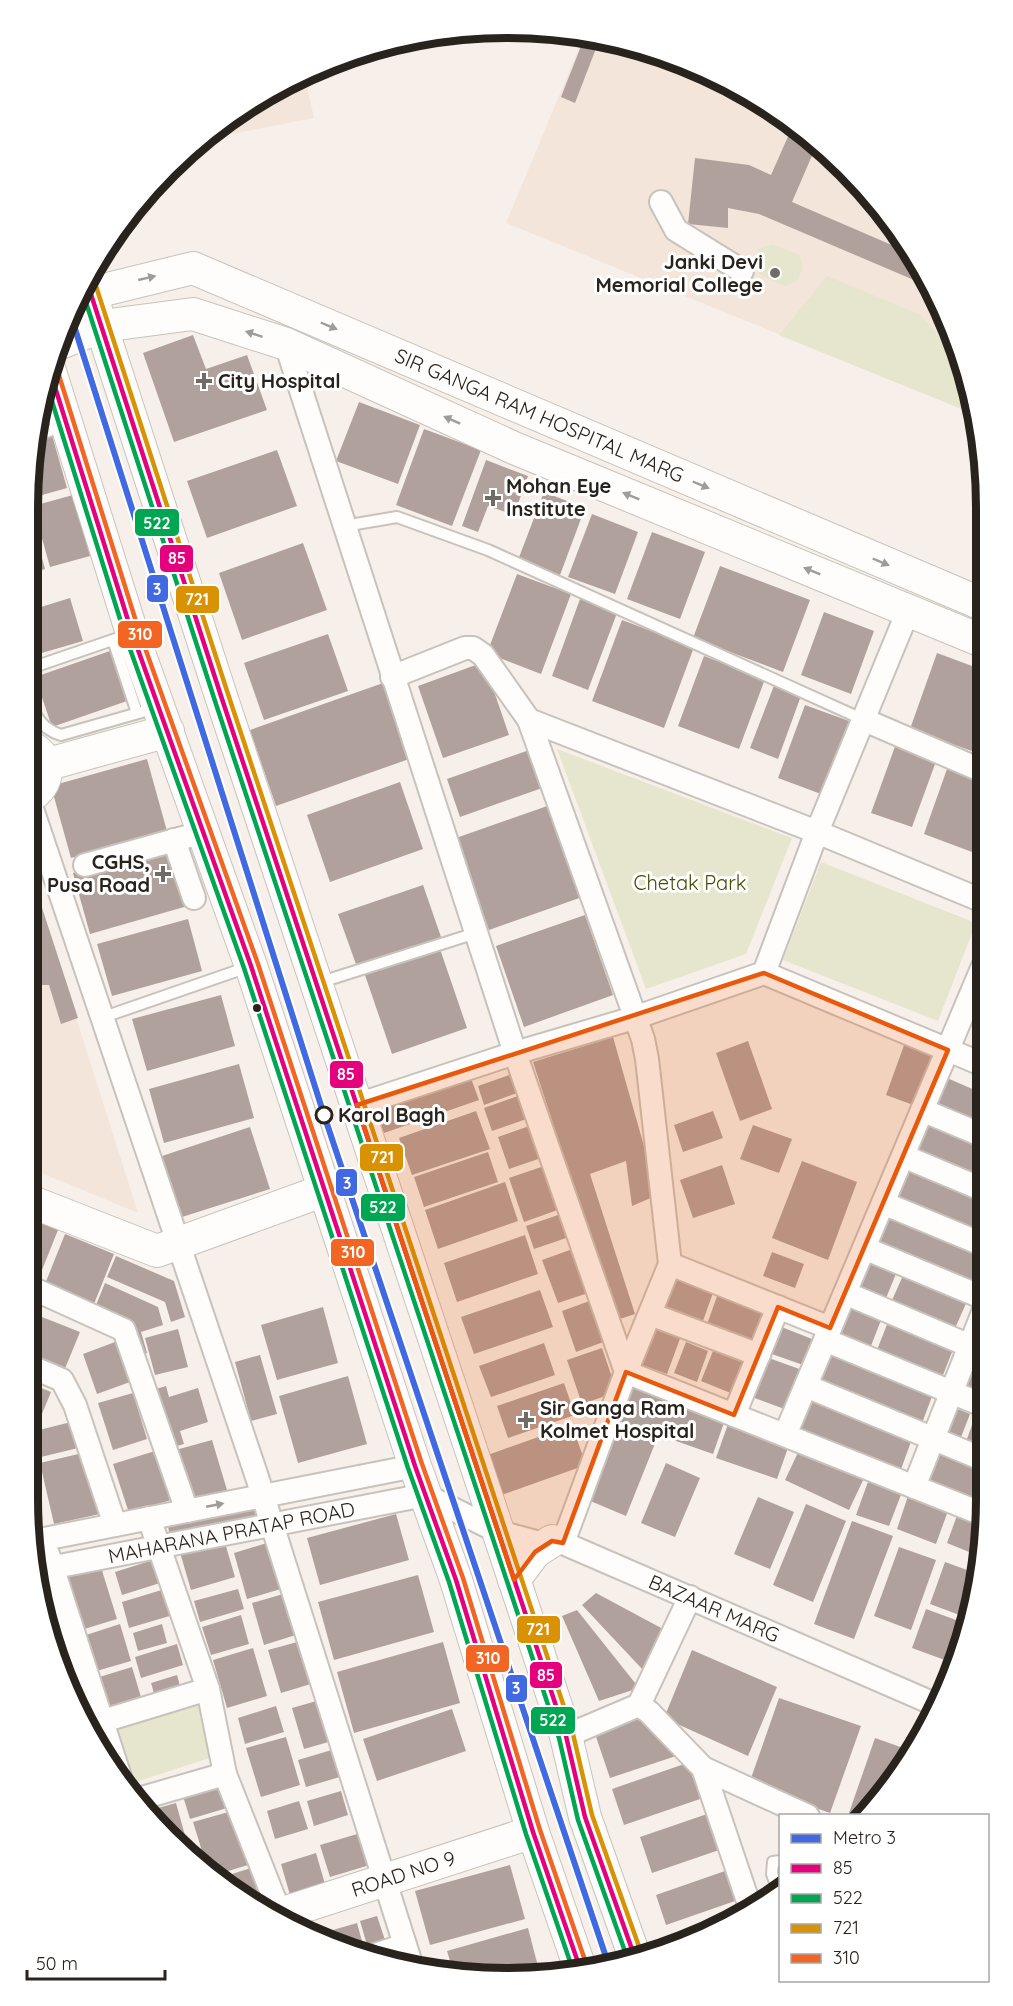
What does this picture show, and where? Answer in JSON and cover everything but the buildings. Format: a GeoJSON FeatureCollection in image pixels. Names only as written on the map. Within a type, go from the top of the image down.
{"type":"FeatureCollection","features":[{"type":"Feature","properties":{"kind":"main road","name":"SIR GANGA RAM HOSPITAL MARG"},"geometry":{"type":"LineString","coordinates":[[92,287],[193,267],[976,602]]}},
{"type":"Feature","properties":{"kind":"main road"},"geometry":{"type":"LineString","coordinates":[[87,296],[102,326],[220,696],[566,1736],[585,1817],[633,1952]]}},
{"type":"Feature","properties":{"kind":"main road","name":"SIR GANGA RAM HOSPITAL MARG"},"geometry":{"type":"LineString","coordinates":[[68,340],[102,326],[193,314],[286,344],[514,448],[976,639]]}},
{"type":"Feature","properties":{"kind":"main road"},"geometry":{"type":"LineString","coordinates":[[54,383],[123,637],[204,832],[251,966],[420,1480],[456,1581],[533,1832],[578,1962]]}},
{"type":"Feature","properties":{"kind":"main road"},"geometry":{"type":"LineString","coordinates":[[908,611],[922,580]]}},
{"type":"Feature","properties":{"kind":"main road"},"geometry":{"type":"LineString","coordinates":[[38,737],[155,717]]}},
{"type":"Feature","properties":{"kind":"main road"},"geometry":{"type":"LineString","coordinates":[[38,751],[46,778],[38,790]]}},
{"type":"Feature","properties":{"kind":"main road"},"geometry":{"type":"LineString","coordinates":[[38,1204],[157,1251],[325,1190]]}},
{"type":"Feature","properties":{"kind":"main road"},"geometry":{"type":"LineString","coordinates":[[514,1580],[535,1552],[558,1542]]}},
{"type":"Feature","properties":{"kind":"main road","name":"ROAD NO 9"},"geometry":{"type":"LineString","coordinates":[[287,1914],[383,1880],[533,1832]]}},
{"type":"Feature","properties":{"kind":"street"},"geometry":{"type":"LineString","coordinates":[[661,202],[676,230],[742,271]]}},
{"type":"Feature","properties":{"kind":"street"},"geometry":{"type":"LineString","coordinates":[[286,344],[515,1053],[626,1372],[975,1511]]}},
{"type":"Feature","properties":{"kind":"street"},"geometry":{"type":"LineString","coordinates":[[764,973],[817,832],[908,611]]}},
{"type":"Feature","properties":{"kind":"street"},"geometry":{"type":"LineString","coordinates":[[392,676],[465,648],[473,648],[483,655],[529,720],[647,1059],[670,1264],[558,1542]]}},
{"type":"Feature","properties":{"kind":"street"},"geometry":{"type":"LineString","coordinates":[[862,719],[976,768]]}},
{"type":"Feature","properties":{"kind":"street"},"geometry":{"type":"LineString","coordinates":[[529,720],[817,832],[976,898]]}},
{"type":"Feature","properties":{"kind":"street"},"geometry":{"type":"LineString","coordinates":[[38,828],[100,1018],[263,1496],[409,1958]]}},
{"type":"Feature","properties":{"kind":"street"},"geometry":{"type":"LineString","coordinates":[[85,865],[204,832]]}},
{"type":"Feature","properties":{"kind":"street"},"geometry":{"type":"LineString","coordinates":[[174,840],[194,898]]}},
{"type":"Feature","properties":{"kind":"street"},"geometry":{"type":"LineString","coordinates":[[357,1105],[515,1053],[634,1018],[764,973],[976,1062]]}},
{"type":"Feature","properties":{"kind":"street"},"geometry":{"type":"LineString","coordinates":[[785,1435],[976,983]]}},
{"type":"Feature","properties":{"kind":"street"},"geometry":{"type":"LineString","coordinates":[[922,1110],[976,1133]]}},
{"type":"Feature","properties":{"kind":"street"},"geometry":{"type":"LineString","coordinates":[[903,1156],[976,1187]]}},
{"type":"Feature","properties":{"kind":"street"},"geometry":{"type":"LineString","coordinates":[[883,1203],[976,1242]]}},
{"type":"Feature","properties":{"kind":"street"},"geometry":{"type":"LineString","coordinates":[[864,1248],[976,1295]]}},
{"type":"Feature","properties":{"kind":"street"},"geometry":{"type":"LineString","coordinates":[[670,1264],[778,1308],[828,1334],[976,1402]]}},
{"type":"Feature","properties":{"kind":"street"},"geometry":{"type":"LineString","coordinates":[[38,1291],[124,1330],[188,1511]]}},
{"type":"Feature","properties":{"kind":"street"},"geometry":{"type":"LineString","coordinates":[[845,1293],[976,1349]]}},
{"type":"Feature","properties":{"kind":"street"},"geometry":{"type":"LineString","coordinates":[[734,1415],[778,1308]]}},
{"type":"Feature","properties":{"kind":"street"},"geometry":{"type":"LineString","coordinates":[[650,1314],[759,1355]]}},
{"type":"Feature","properties":{"kind":"street"},"geometry":{"type":"LineString","coordinates":[[914,1487],[951,1392],[976,1351]]}},
{"type":"Feature","properties":{"kind":"street"},"geometry":{"type":"LineString","coordinates":[[38,1370],[62,1380],[79,1415],[115,1525]]}},
{"type":"Feature","properties":{"kind":"street"},"geometry":{"type":"LineString","coordinates":[[806,1386],[976,1456]]}},
{"type":"Feature","properties":{"kind":"street","name":"BAZAAR MARG"},"geometry":{"type":"LineString","coordinates":[[420,1480],[495,1521],[545,1533],[558,1542],[929,1702]]}},
{"type":"Feature","properties":{"kind":"street","name":"MAHARANA PRATAP ROAD"},"geometry":{"type":"LineString","coordinates":[[40,1540],[263,1496],[420,1480]]}},
{"type":"Feature","properties":{"kind":"street","name":"MAHARANA PRATAP ROAD"},"geometry":{"type":"LineString","coordinates":[[45,1568],[271,1525],[420,1480]]}},
{"type":"Feature","properties":{"kind":"street"},"geometry":{"type":"LineString","coordinates":[[149,1518],[208,1689],[225,1774],[276,1908]]}},
{"type":"Feature","properties":{"kind":"street"},"geometry":{"type":"LineString","coordinates":[[41,1548],[45,1568],[102,1737]]}},
{"type":"Feature","properties":{"kind":"street"},"geometry":{"type":"LineString","coordinates":[[566,1736],[639,1705],[690,1597]]}},
{"type":"Feature","properties":{"kind":"street"},"geometry":{"type":"LineString","coordinates":[[96,1723],[208,1689]]}},
{"type":"Feature","properties":{"kind":"street"},"geometry":{"type":"LineString","coordinates":[[639,1705],[649,1712],[703,1768],[806,1814]]}},
{"type":"Feature","properties":{"kind":"street"},"geometry":{"type":"LineString","coordinates":[[703,1768],[748,1901]]}},
{"type":"Feature","properties":{"kind":"street"},"geometry":{"type":"LineString","coordinates":[[144,1797],[225,1774]]}},
{"type":"Feature","properties":{"kind":"street"},"geometry":{"type":"LineString","coordinates":[[383,1952],[405,1945]]}},
{"type":"Feature","properties":{"kind":"lane"},"geometry":{"type":"LineString","coordinates":[[44,433],[67,425]]}},
{"type":"Feature","properties":{"kind":"lane"},"geometry":{"type":"LineString","coordinates":[[344,526],[397,518],[488,550],[862,719]]}},
{"type":"Feature","properties":{"kind":"lane"},"geometry":{"type":"LineString","coordinates":[[38,666],[123,637]]}},
{"type":"Feature","properties":{"kind":"lane"},"geometry":{"type":"LineString","coordinates":[[38,736],[51,731],[61,735],[155,717]]}},
{"type":"Feature","properties":{"kind":"lane"},"geometry":{"type":"LineString","coordinates":[[316,983],[476,933]]}},
{"type":"Feature","properties":{"kind":"lane"},"geometry":{"type":"LineString","coordinates":[[100,1018],[251,966]]}},
{"type":"Feature","properties":{"kind":"lane"},"geometry":{"type":"LineString","coordinates":[[776,1883],[771,1867],[773,1862],[779,1861]]}},
{"type":"Feature","properties":{"kind":"highlighted area"},"geometry":{"type":"Polygon","coordinates":[[[764,973],[948,1050],[830,1328],[778,1307],[734,1415],[626,1372],[563,1543],[552,1541],[535,1552],[514,1580],[357,1105],[764,973]]]}},
{"type":"Feature","properties":{"kind":"shaded area","name":"Janki Devi Memorial College"},"geometry":{"type":"Polygon","coordinates":[[[581,44],[628,53],[686,73],[741,100],[792,134],[838,175],[879,221],[913,272],[940,327],[960,385],[965,410],[506,223],[581,44]]]}},
{"type":"Feature","properties":{"kind":"shaded area"},"geometry":{"type":"Polygon","coordinates":[[[306,83],[314,118],[218,137],[272,100],[306,83]]]}},
{"type":"Feature","properties":{"kind":"shaded area"},"geometry":{"type":"Polygon","coordinates":[[[38,898],[138,1213],[38,1172],[38,898]]]}},
{"type":"Feature","properties":{"kind":"green space"},"geometry":{"type":"Polygon","coordinates":[[[771,244],[800,255],[803,268],[797,281],[785,286],[762,276],[753,266],[758,249],[771,244]]]}},
{"type":"Feature","properties":{"kind":"green space"},"geometry":{"type":"Polygon","coordinates":[[[827,276],[921,315],[947,346],[960,385],[965,410],[779,335],[827,276]]]}},
{"type":"Feature","properties":{"kind":"green space","name":"Chetak Park"},"geometry":{"type":"Polygon","coordinates":[[[557,749],[792,838],[746,954],[646,989],[557,749]]]}},
{"type":"Feature","properties":{"kind":"green space"},"geometry":{"type":"Polygon","coordinates":[[[821,862],[976,923],[938,1021],[783,960],[821,862]]]}},
{"type":"Feature","properties":{"kind":"green space"},"geometry":{"type":"Polygon","coordinates":[[[201,1688],[222,1754],[133,1783],[94,1723],[201,1688]]]}},
{"type":"Feature","properties":{"kind":"metro line","name":"3"},"geometry":{"type":"LineString","coordinates":[[74,325],[324,1115],[606,1957]]}},
{"type":"Feature","properties":{"kind":"transit line","name":"721"},"geometry":{"type":"LineString","coordinates":[[95,282],[228,694],[573,1734],[592,1815],[640,1949]]}},
{"type":"Feature","properties":{"kind":"transit line","name":"85"},"geometry":{"type":"LineString","coordinates":[[90,291],[221,696],[566,1736],[585,1817],[633,1952]]}},
{"type":"Feature","properties":{"kind":"transit line","name":"522"},"geometry":{"type":"LineString","coordinates":[[85,300],[214,698],[559,1738],[578,1820],[626,1953]]}},
{"type":"Feature","properties":{"kind":"transit line","name":"310"},"geometry":{"type":"LineString","coordinates":[[57,371],[139,631],[258,964],[422,1464],[463,1578],[540,1830],[585,1961]]}},
{"type":"Feature","properties":{"kind":"transit line","name":"85"},"geometry":{"type":"LineString","coordinates":[[54,383],[132,633],[251,966],[415,1466],[456,1580],[533,1832],[578,1962]]}},
{"type":"Feature","properties":{"kind":"transit line","name":"522"},"geometry":{"type":"LineString","coordinates":[[51,397],[125,635],[244,968],[408,1468],[449,1582],[526,1834],[571,1964]]}},
{"type":"Feature","properties":{"kind":"place","name":"Janki Devi Memorial College"},"geometry":{"type":"Point","coordinates":[775,273]}},
{"type":"Feature","properties":{"kind":"place","name":"City Hospital"},"geometry":{"type":"Point","coordinates":[204,381]}},
{"type":"Feature","properties":{"kind":"place","name":"Mohan Eye Institute"},"geometry":{"type":"Point","coordinates":[493,498]}},
{"type":"Feature","properties":{"kind":"place","name":"CGHS, Pusa Road"},"geometry":{"type":"Point","coordinates":[163,874]}},
{"type":"Feature","properties":{"kind":"place","name":"Karol Bagh"},"geometry":{"type":"Point","coordinates":[324,1115]}},
{"type":"Feature","properties":{"kind":"place","name":"Sir Ganga Ram Kolmet Hospital"},"geometry":{"type":"Point","coordinates":[526,1420]}}]}
